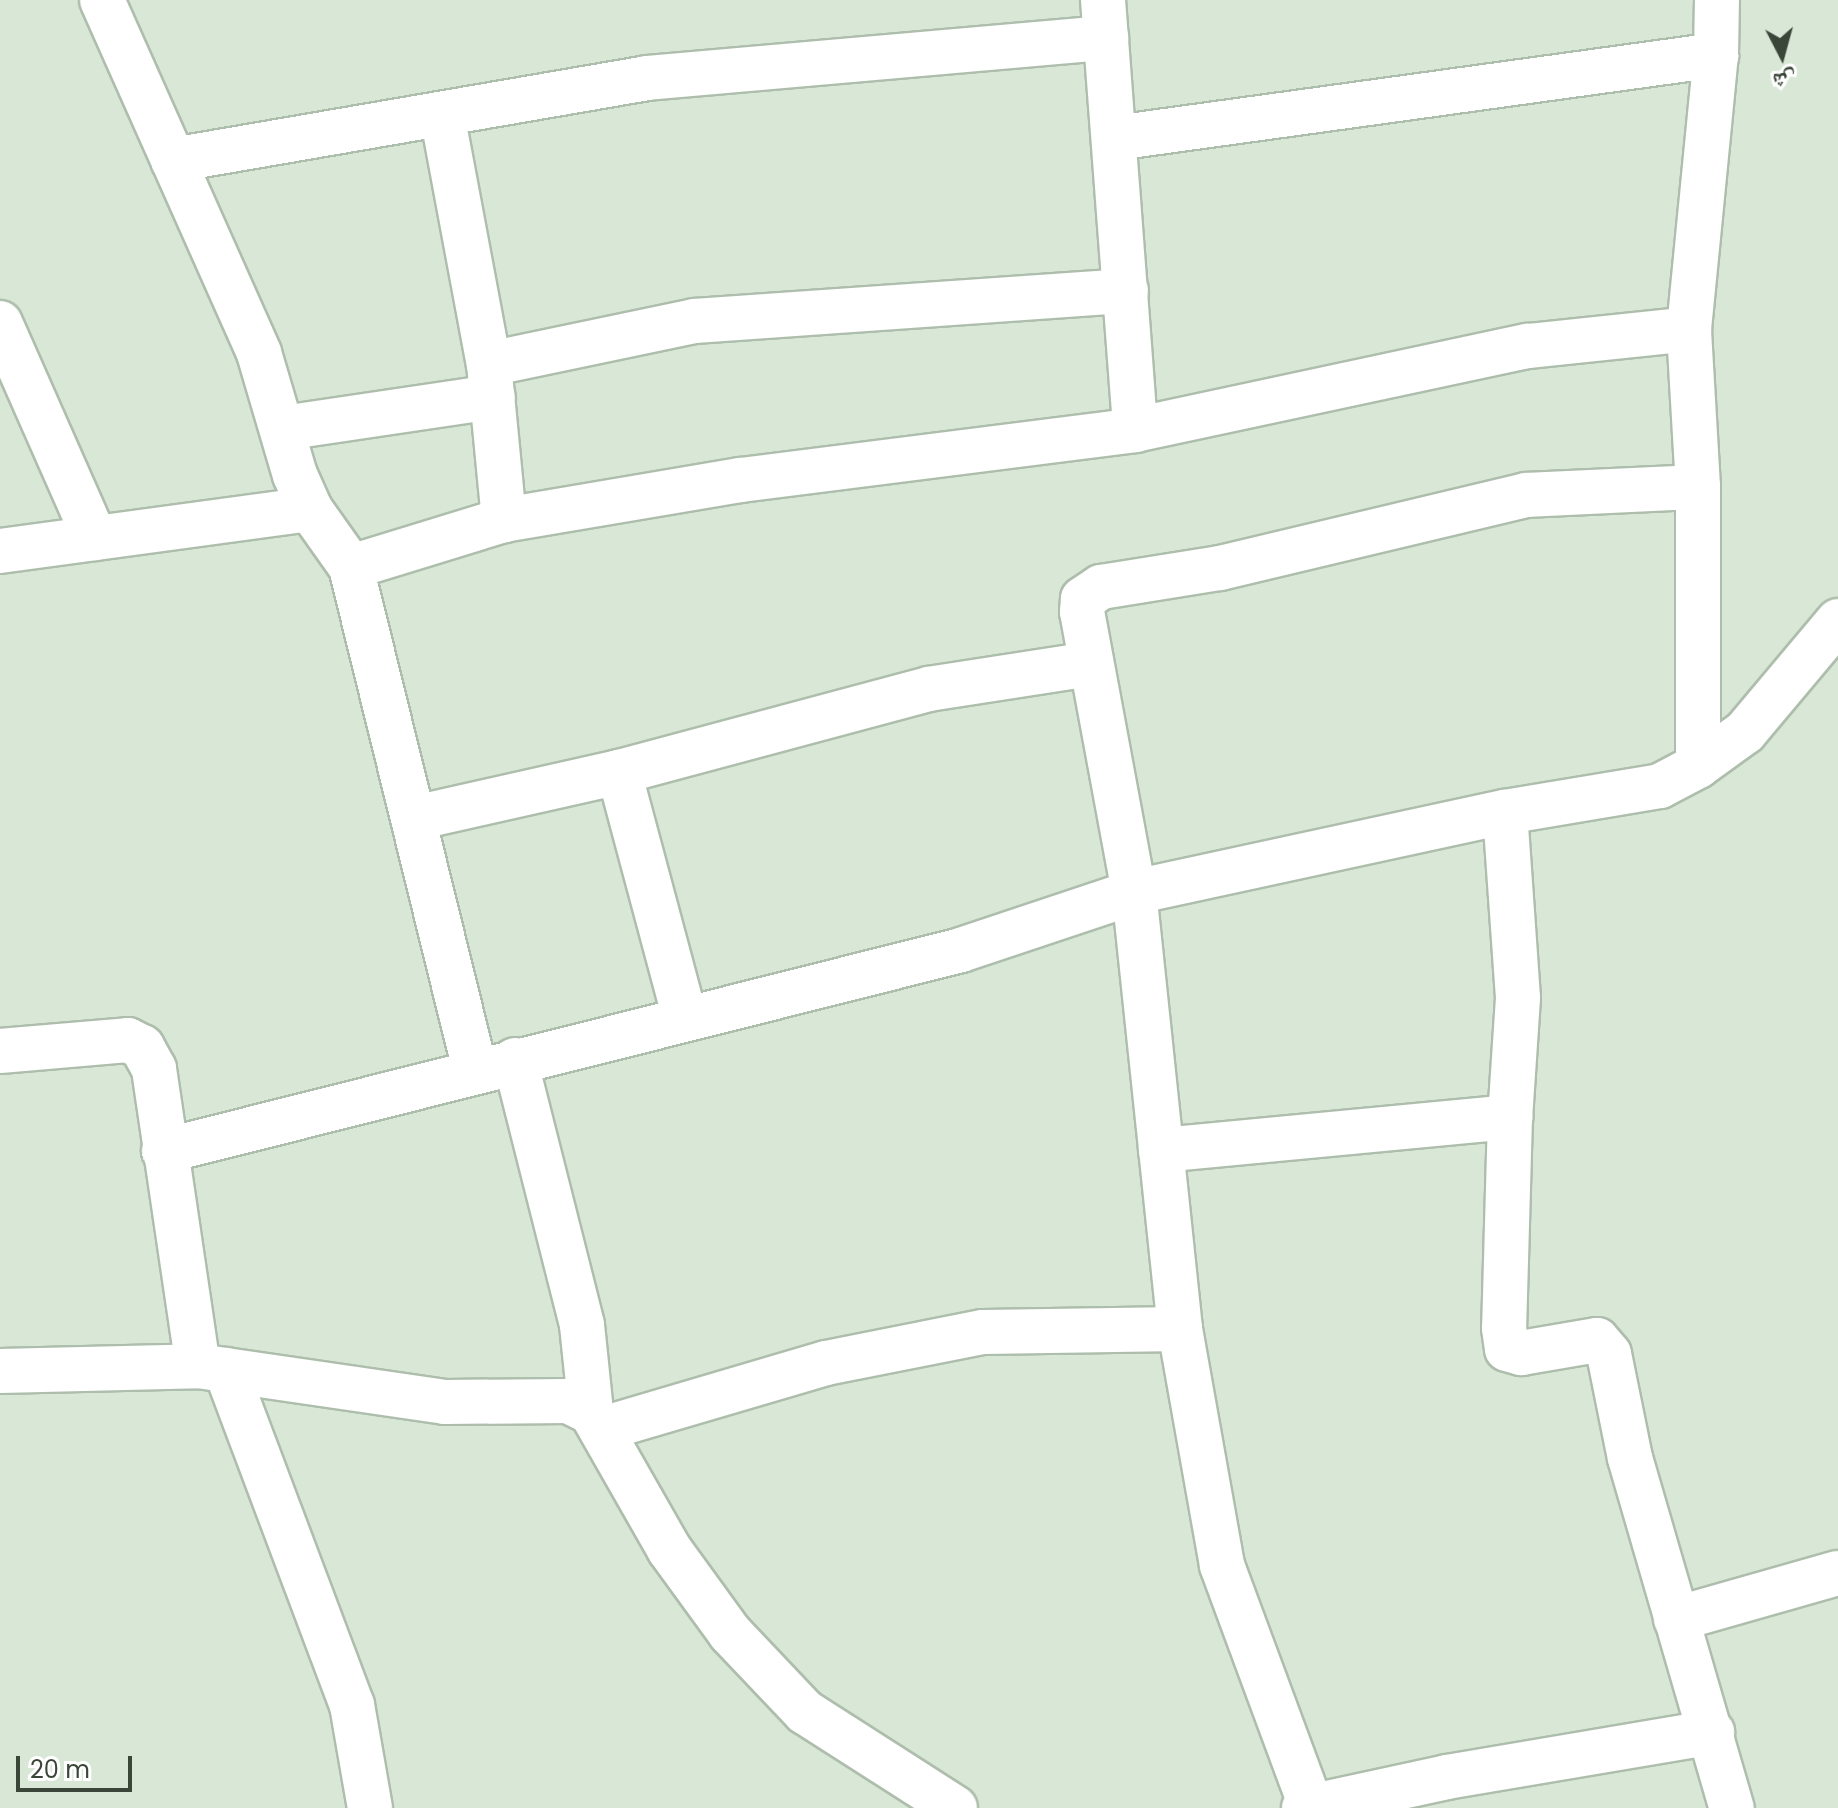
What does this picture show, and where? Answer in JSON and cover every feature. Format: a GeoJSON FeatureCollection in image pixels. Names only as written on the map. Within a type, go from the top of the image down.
{"type":"FeatureCollection","features":[{"type":"Feature","properties":{"kind":"street"},"geometry":{"type":"LineString","coordinates":[[102,0],[259,353],[295,475],[310,509],[351,567],[415,818],[582,1325],[596,1420],[669,1549],[730,1633],[805,1712],[955,1808]]}},
{"type":"Feature","properties":{"kind":"street"},"geometry":{"type":"LineString","coordinates":[[1698,766],[1698,487],[1689,329],[1716,55],[1717,0]]}},
{"type":"Feature","properties":{"kind":"street"},"geometry":{"type":"LineString","coordinates":[[173,160],[647,78],[1105,19],[1135,430]]}},
{"type":"Feature","properties":{"kind":"street"},"geometry":{"type":"LineString","coordinates":[[1115,138],[1716,55]]}},
{"type":"Feature","properties":{"kind":"street"},"geometry":{"type":"LineString","coordinates":[[442,114],[491,380],[504,520]]}},
{"type":"Feature","properties":{"kind":"street"},"geometry":{"type":"LineString","coordinates":[[283,428],[491,380],[695,321],[1126,291]]}},
{"type":"Feature","properties":{"kind":"street"},"geometry":{"type":"LineString","coordinates":[[0,323],[95,538]]}},
{"type":"Feature","properties":{"kind":"street"},"geometry":{"type":"LineString","coordinates":[[351,567],[504,520],[741,480],[1135,430],[1528,346],[1689,329]]}},
{"type":"Feature","properties":{"kind":"street"},"geometry":{"type":"LineString","coordinates":[[1698,487],[1526,495],[1220,568],[1101,587],[1083,599],[1091,664],[1134,892],[1180,1329],[1222,1565],[1308,1807],[1447,1777],[1712,1732]]}},
{"type":"Feature","properties":{"kind":"street"},"geometry":{"type":"LineString","coordinates":[[0,551],[310,509]]}},
{"type":"Feature","properties":{"kind":"street"},"geometry":{"type":"LineString","coordinates":[[164,1151],[495,1065],[961,950],[1134,892],[1505,812],[1660,786],[1698,766],[1745,732],[1838,621]]}},
{"type":"Feature","properties":{"kind":"street"},"geometry":{"type":"LineString","coordinates":[[415,818],[619,772],[929,689],[1091,664]]}},
{"type":"Feature","properties":{"kind":"street"},"geometry":{"type":"LineString","coordinates":[[619,772],[685,1018]]}},
{"type":"Feature","properties":{"kind":"street"},"geometry":{"type":"LineString","coordinates":[[1505,812],[1518,998],[1510,1117],[1504,1328],[1507,1349],[1521,1353],[1597,1340],[1605,1346],[1630,1458],[1732,1808]]}},
{"type":"Feature","properties":{"kind":"street"},"geometry":{"type":"LineString","coordinates":[[0,1051],[128,1040],[142,1047],[154,1069],[164,1151],[212,1368],[352,1705],[370,1808]]}},
{"type":"Feature","properties":{"kind":"street"},"geometry":{"type":"LineString","coordinates":[[1161,1150],[1510,1117]]}},
{"type":"Feature","properties":{"kind":"street"},"geometry":{"type":"LineString","coordinates":[[0,1371],[212,1368],[445,1402],[568,1401],[596,1420],[826,1363],[983,1332],[1180,1329]]}},
{"type":"Feature","properties":{"kind":"street"},"geometry":{"type":"LineString","coordinates":[[1676,1619],[1838,1573]]}},
{"type":"Feature","properties":{"kind":"shaded area"},"geometry":{"type":"Polygon","coordinates":[[[0,0],[1838,0],[1838,1808],[0,1808],[0,0]]]}}]}
